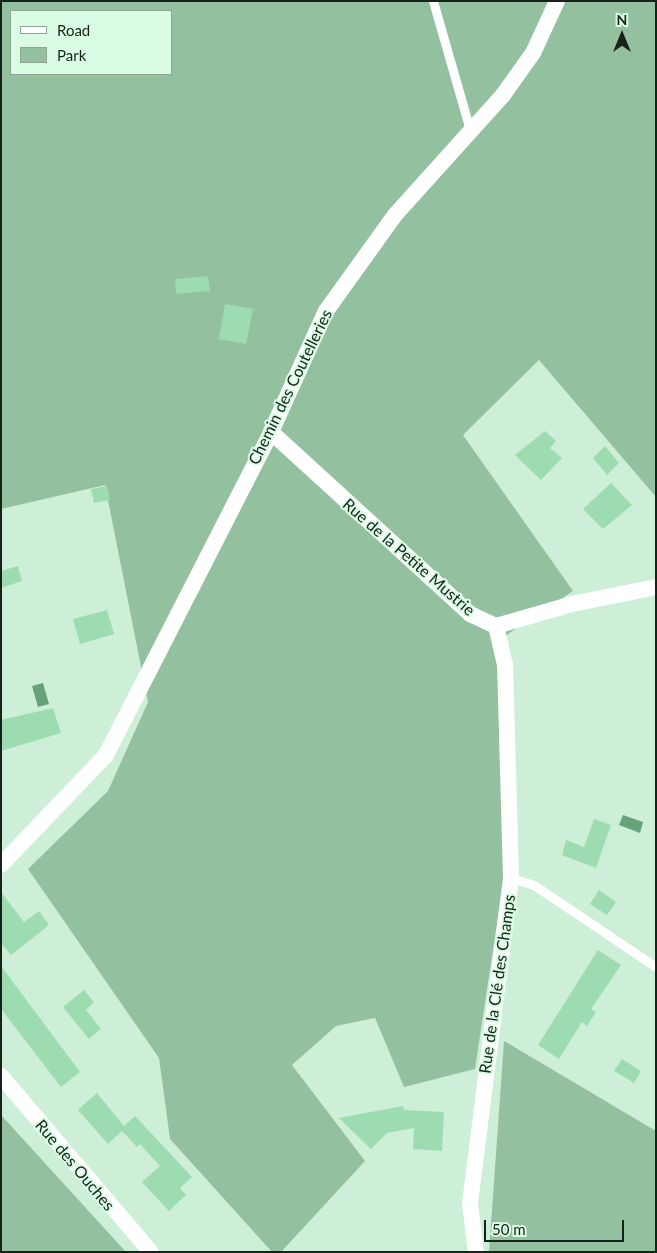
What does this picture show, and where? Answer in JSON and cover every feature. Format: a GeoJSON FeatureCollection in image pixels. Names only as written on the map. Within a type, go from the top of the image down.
{"type":"FeatureCollection","features":[{"type":"Feature","properties":{"kind":"street","name":"Chemin des Coutelleries"},"geometry":{"type":"LineString","coordinates":[[1,864],[106,755],[271,432],[287,390],[342,284],[533,53],[557,1]]}},
{"type":"Feature","properties":{"kind":"street","name":"Rue de la Petite Mustrie"},"geometry":{"type":"LineString","coordinates":[[271,432],[470,614],[496,626]]}},
{"type":"Feature","properties":{"kind":"street"},"geometry":{"type":"LineString","coordinates":[[496,626],[572,604],[656,587]]}},
{"type":"Feature","properties":{"kind":"street","name":"Rue de la Clé des Champs"},"geometry":{"type":"LineString","coordinates":[[476,1252],[470,1203],[511,878],[505,665],[496,626]]}},
{"type":"Feature","properties":{"kind":"street","name":"Rue des Ouches"},"geometry":{"type":"LineString","coordinates":[[1,1076],[151,1252]]}},
{"type":"Feature","properties":{"kind":"lane"},"geometry":{"type":"LineString","coordinates":[[433,1],[470,130]]}},
{"type":"Feature","properties":{"kind":"lane"},"geometry":{"type":"LineString","coordinates":[[511,878],[534,885],[656,967]]}},
{"type":"Feature","properties":{"kind":"green space"},"geometry":{"type":"Polygon","coordinates":[[[1,1],[656,1],[656,497],[539,360],[463,435],[573,591],[499,640],[506,864],[475,1069],[404,1087],[375,1018],[336,1026],[292,1065],[365,1161],[281,1252],[272,1252],[170,1139],[159,1058],[28,869],[108,791],[148,702],[105,485],[1,509],[1,1]]]}},
{"type":"Feature","properties":{"kind":"green space"},"geometry":{"type":"Polygon","coordinates":[[[504,1041],[656,1131],[656,1252],[489,1252],[504,1041]]]}},
{"type":"Feature","properties":{"kind":"green space"},"geometry":{"type":"Polygon","coordinates":[[[1,1115],[126,1252],[1,1252],[1,1115]]]}},
{"type":"Feature","properties":{"kind":"shaded area"},"geometry":{"type":"Polygon","coordinates":[[[43,683],[49,704],[38,707],[32,686],[43,683]]]}},
{"type":"Feature","properties":{"kind":"shaded area"},"geometry":{"type":"Polygon","coordinates":[[[623,815],[643,822],[640,833],[619,825],[623,815]]]}},
{"type":"Feature","properties":{"kind":"building"},"geometry":{"type":"Polygon","coordinates":[[[208,276],[210,291],[176,294],[175,279],[208,276]]]}},
{"type":"Feature","properties":{"kind":"building"},"geometry":{"type":"Polygon","coordinates":[[[225,304],[253,309],[246,344],[219,339],[225,304]]]}},
{"type":"Feature","properties":{"kind":"building"},"geometry":{"type":"Polygon","coordinates":[[[545,431],[556,441],[550,448],[562,458],[541,480],[515,455],[545,431]]]}},
{"type":"Feature","properties":{"kind":"building"},"geometry":{"type":"Polygon","coordinates":[[[605,446],[619,463],[607,475],[593,458],[605,446]]]}},
{"type":"Feature","properties":{"kind":"building"},"geometry":{"type":"Polygon","coordinates":[[[611,483],[632,505],[603,529],[583,509],[611,483]]]}},
{"type":"Feature","properties":{"kind":"building"},"geometry":{"type":"Polygon","coordinates":[[[107,486],[110,500],[94,503],[91,489],[107,486]]]}},
{"type":"Feature","properties":{"kind":"building"},"geometry":{"type":"Polygon","coordinates":[[[18,566],[22,581],[1,588],[1,571],[18,566]]]}},
{"type":"Feature","properties":{"kind":"building"},"geometry":{"type":"Polygon","coordinates":[[[107,610],[114,634],[80,644],[73,619],[107,610]]]}},
{"type":"Feature","properties":{"kind":"building"},"geometry":{"type":"Polygon","coordinates":[[[53,708],[61,733],[1,751],[1,720],[53,708]]]}},
{"type":"Feature","properties":{"kind":"building"},"geometry":{"type":"Polygon","coordinates":[[[594,819],[611,825],[596,868],[562,855],[566,840],[584,847],[594,819]]]}},
{"type":"Feature","properties":{"kind":"building"},"geometry":{"type":"Polygon","coordinates":[[[599,890],[616,902],[607,915],[590,904],[599,890]]]}},
{"type":"Feature","properties":{"kind":"building"},"geometry":{"type":"Polygon","coordinates":[[[1,892],[24,922],[39,911],[49,925],[11,955],[1,943],[1,892]]]}},
{"type":"Feature","properties":{"kind":"building"},"geometry":{"type":"Polygon","coordinates":[[[598,950],[621,965],[591,1009],[596,1012],[587,1026],[582,1022],[559,1059],[538,1045],[598,950]]]}},
{"type":"Feature","properties":{"kind":"building"},"geometry":{"type":"Polygon","coordinates":[[[1,966],[80,1072],[61,1087],[1,1009],[1,966]]]}},
{"type":"Feature","properties":{"kind":"building"},"geometry":{"type":"Polygon","coordinates":[[[84,990],[94,1002],[86,1010],[101,1029],[89,1039],[63,1007],[84,990]]]}},
{"type":"Feature","properties":{"kind":"building"},"geometry":{"type":"Polygon","coordinates":[[[622,1059],[641,1071],[634,1083],[614,1071],[622,1059]]]}},
{"type":"Feature","properties":{"kind":"building"},"geometry":{"type":"Polygon","coordinates":[[[97,1093],[124,1126],[135,1116],[192,1177],[180,1188],[186,1195],[169,1211],[142,1182],[160,1166],[140,1144],[137,1147],[122,1131],[108,1144],[78,1110],[97,1093]]]}},
{"type":"Feature","properties":{"kind":"building"},"geometry":{"type":"Polygon","coordinates":[[[403,1106],[404,1110],[444,1112],[442,1151],[413,1149],[414,1128],[387,1133],[371,1149],[339,1118],[403,1106]]]}}]}
